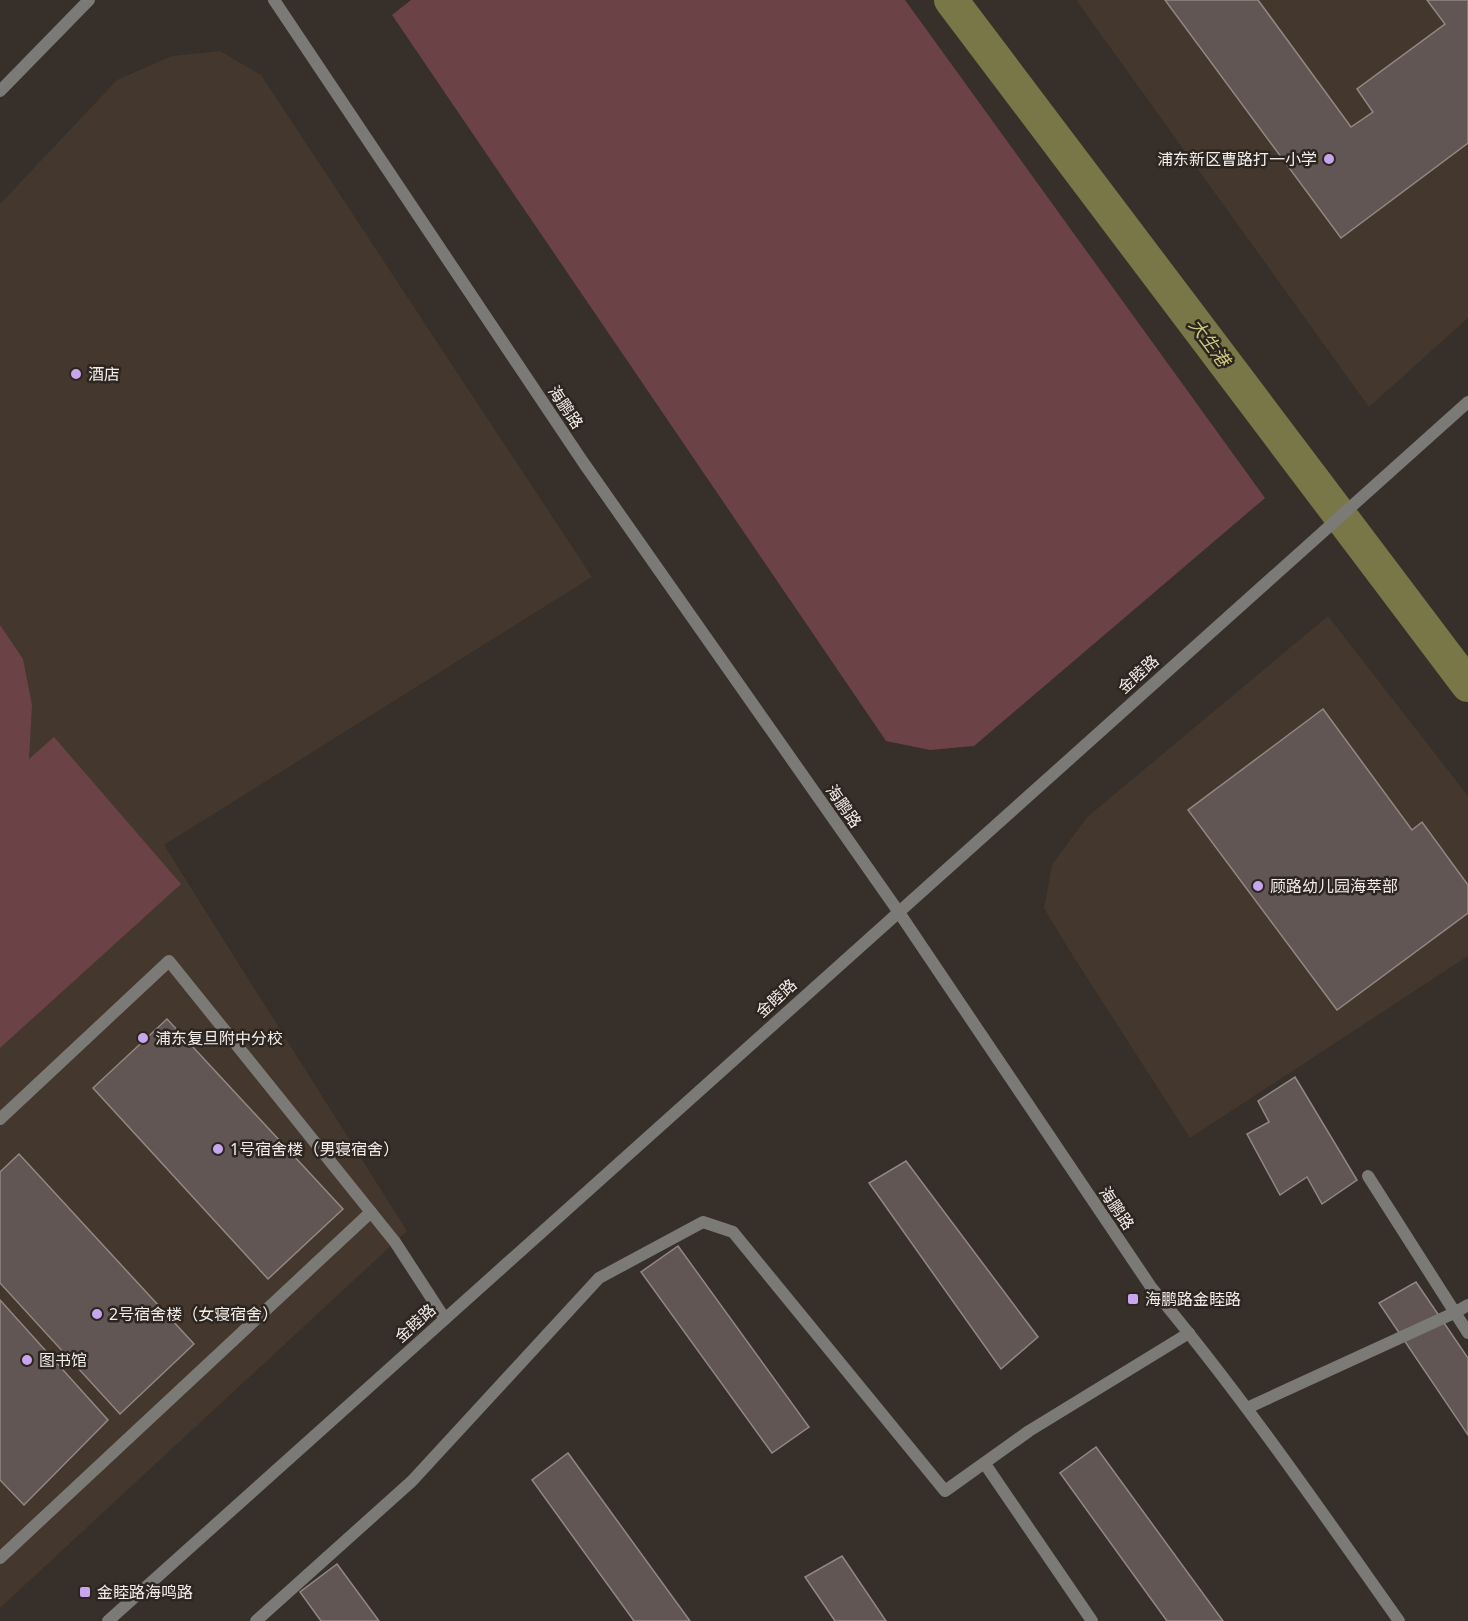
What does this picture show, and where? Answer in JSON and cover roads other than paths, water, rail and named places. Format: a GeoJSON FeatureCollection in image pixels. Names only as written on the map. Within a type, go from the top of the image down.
{"type":"FeatureCollection","features":[{"type":"Feature","properties":{"kind":"street"},"geometry":{"type":"LineString","coordinates":[[0,91],[89,0]]}},
{"type":"Feature","properties":{"kind":"street","name":"海鹏路"},"geometry":{"type":"LineString","coordinates":[[274,0],[583,462],[898,911],[1151,1287],[1190,1333],[1246,1408],[1399,1621]]}},
{"type":"Feature","properties":{"kind":"street","name":"金睦路"},"geometry":{"type":"LineString","coordinates":[[108,1621],[1468,402]]}},
{"type":"Feature","properties":{"kind":"street"},"geometry":{"type":"LineString","coordinates":[[0,1119],[169,961],[395,1242],[445,1319]]}},
{"type":"Feature","properties":{"kind":"street"},"geometry":{"type":"LineString","coordinates":[[1368,1176],[1468,1333]]}},
{"type":"Feature","properties":{"kind":"street"},"geometry":{"type":"LineString","coordinates":[[0,1558],[371,1212]]}},
{"type":"Feature","properties":{"kind":"street"},"geometry":{"type":"LineString","coordinates":[[256,1621],[412,1481],[599,1278],[703,1222],[733,1232],[945,1491],[1029,1431],[1190,1333]]}},
{"type":"Feature","properties":{"kind":"street"},"geometry":{"type":"LineString","coordinates":[[1246,1408],[1468,1305]]}},
{"type":"Feature","properties":{"kind":"street"},"geometry":{"type":"LineString","coordinates":[[985,1464],[1092,1621]]}},
{"type":"Feature","properties":{"kind":"waterway","name":"大生港"},"geometry":{"type":"LineString","coordinates":[[951,0],[1468,685]]}},
{"type":"Feature","properties":{"kind":"place","name":"浦东新区曹路打一小学"},"geometry":{"type":"Point","coordinates":[1329,159]}},
{"type":"Feature","properties":{"kind":"place","name":"酒店"},"geometry":{"type":"Point","coordinates":[76,374]}},
{"type":"Feature","properties":{"kind":"place","name":"顾路幼儿园海萃部"},"geometry":{"type":"Point","coordinates":[1258,886]}},
{"type":"Feature","properties":{"kind":"place","name":"浦东复旦附中分校"},"geometry":{"type":"Point","coordinates":[143,1038]}},
{"type":"Feature","properties":{"kind":"place","name":"1号宿舍楼（男寝宿舍）"},"geometry":{"type":"Point","coordinates":[218,1149]}},
{"type":"Feature","properties":{"kind":"place","name":"海鹏路金睦路"},"geometry":{"type":"Point","coordinates":[1133,1299]}},
{"type":"Feature","properties":{"kind":"place","name":"2号宿舍楼（女寝宿舍）"},"geometry":{"type":"Point","coordinates":[97,1314]}},
{"type":"Feature","properties":{"kind":"place","name":"图书馆"},"geometry":{"type":"Point","coordinates":[27,1360]}},
{"type":"Feature","properties":{"kind":"place","name":"金睦路海鸣路"},"geometry":{"type":"Point","coordinates":[85,1592]}}]}
